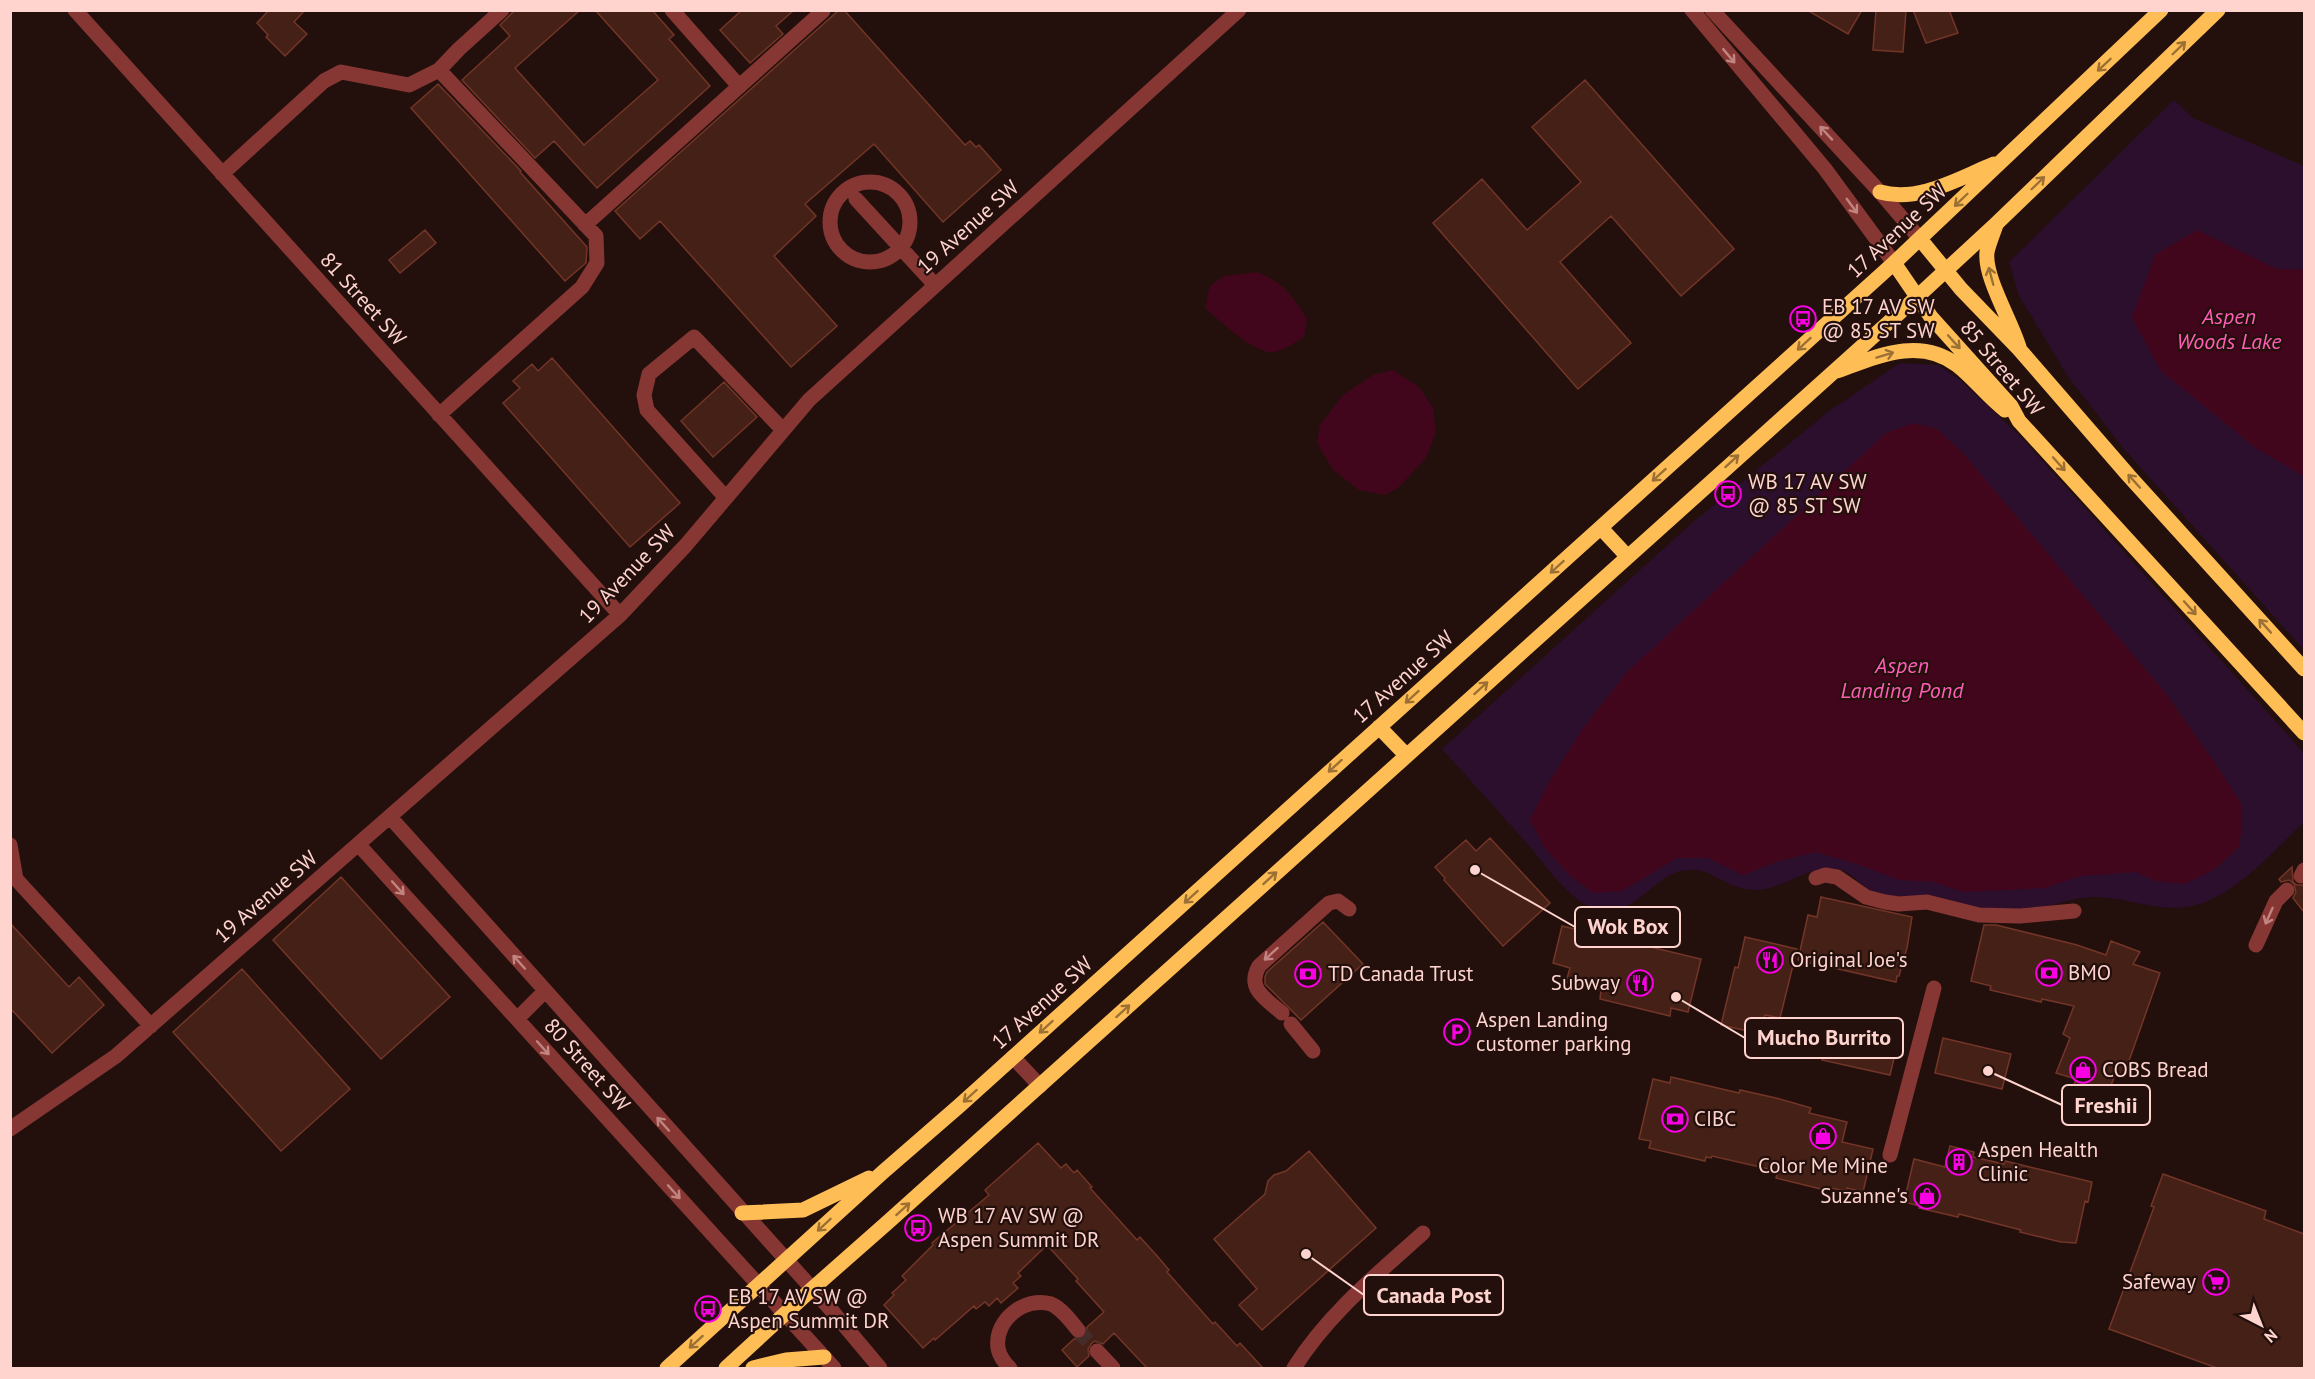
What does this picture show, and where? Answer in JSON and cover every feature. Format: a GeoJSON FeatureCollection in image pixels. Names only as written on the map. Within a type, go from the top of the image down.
{"type":"FeatureCollection","features":[{"type":"Feature","properties":{"kind":"main road","name":"17 Avenue SW"},"geometry":{"type":"LineString","coordinates":[[667,1368],[1894,263],[2161,10]]}},
{"type":"Feature","properties":{"kind":"main road"},"geometry":{"type":"LineString","coordinates":[[726,1368],[1917,297],[2218,10]]}},
{"type":"Feature","properties":{"kind":"main road"},"geometry":{"type":"LineString","coordinates":[[1880,192],[1894,196],[1914,195],[2003,160]]}},
{"type":"Feature","properties":{"kind":"main road"},"geometry":{"type":"LineString","coordinates":[[1996,224],[1987,254],[1989,273],[2013,327],[2019,349]]}},
{"type":"Feature","properties":{"kind":"main road","name":"85 Street SW"},"geometry":{"type":"LineString","coordinates":[[1920,239],[1945,270],[2019,349],[2129,476],[2304,669]]}},
{"type":"Feature","properties":{"kind":"main road","name":"85 Street SW"},"geometry":{"type":"LineString","coordinates":[[1894,263],[1931,317],[2011,406],[2019,421],[2304,733]]}},
{"type":"Feature","properties":{"kind":"main road"},"geometry":{"type":"LineString","coordinates":[[1830,374],[1888,352],[1910,349],[1935,354],[1957,365],[1990,398],[2019,421]]}},
{"type":"Feature","properties":{"kind":"main road"},"geometry":{"type":"LineString","coordinates":[[1600,528],[1627,556]]}},
{"type":"Feature","properties":{"kind":"main road"},"geometry":{"type":"LineString","coordinates":[[1379,727],[1406,755]]}},
{"type":"Feature","properties":{"kind":"main road"},"geometry":{"type":"LineString","coordinates":[[742,1213],[803,1210],[883,1172]]}},
{"type":"Feature","properties":{"kind":"main road"},"geometry":{"type":"LineString","coordinates":[[753,1368],[794,1359],[829,1363]]}},
{"type":"Feature","properties":{"kind":"street","name":"81 Street SW"},"geometry":{"type":"LineString","coordinates":[[75,10],[620,615]]}},
{"type":"Feature","properties":{"kind":"street"},"geometry":{"type":"LineString","coordinates":[[222,174],[324,81],[341,72],[409,85],[439,70],[502,10]]}},
{"type":"Feature","properties":{"kind":"street"},"geometry":{"type":"LineString","coordinates":[[672,10],[738,85]]}},
{"type":"Feature","properties":{"kind":"street"},"geometry":{"type":"LineString","coordinates":[[585,225],[823,10]]}},
{"type":"Feature","properties":{"kind":"street","name":"19 Avenue SW"},"geometry":{"type":"LineString","coordinates":[[10,1129],[116,1056],[620,615],[726,498],[808,400],[1239,10]]}},
{"type":"Feature","properties":{"kind":"street","name":"85 Street SW"},"geometry":{"type":"LineString","coordinates":[[1692,10],[1825,169],[1894,263]]}},
{"type":"Feature","properties":{"kind":"street","name":"85 Street SW"},"geometry":{"type":"LineString","coordinates":[[1712,10],[1880,192],[1920,239]]}},
{"type":"Feature","properties":{"kind":"street"},"geometry":{"type":"LineString","coordinates":[[439,70],[596,236],[597,263],[582,287],[440,415]]}},
{"type":"Feature","properties":{"kind":"street"},"geometry":{"type":"LineString","coordinates":[[867,181],[880,182],[893,188],[903,197],[909,210],[911,223],[908,237],[901,248],[885,259],[866,262],[842,251],[834,241],[830,228],[830,215],[834,203],[842,193],[854,185],[867,181]]}},
{"type":"Feature","properties":{"kind":"street"},"geometry":{"type":"LineString","coordinates":[[856,200],[935,285]]}},
{"type":"Feature","properties":{"kind":"street"},"geometry":{"type":"LineString","coordinates":[[726,498],[647,410],[645,395],[649,374],[694,337],[783,430]]}},
{"type":"Feature","properties":{"kind":"street","name":"80 Street SW"},"geometry":{"type":"LineString","coordinates":[[390,817],[880,1368]]}},
{"type":"Feature","properties":{"kind":"street","name":"80 Street SW"},"geometry":{"type":"LineString","coordinates":[[358,844],[829,1363]]}},
{"type":"Feature","properties":{"kind":"street"},"geometry":{"type":"LineString","coordinates":[[10,845],[16,879],[151,1026]]}},
{"type":"Feature","properties":{"kind":"street"},"geometry":{"type":"LineString","coordinates":[[1816,878],[1825,875],[1837,877],[1866,897],[1885,902],[1927,903],[1979,915],[2020,916],[2074,911]]}},
{"type":"Feature","properties":{"kind":"street"},"geometry":{"type":"LineString","coordinates":[[2256,945],[2276,901],[2287,890]]}},
{"type":"Feature","properties":{"kind":"street"},"geometry":{"type":"LineString","coordinates":[[1313,1051],[1287,1019],[1261,996],[1254,984],[1254,975],[1259,966],[1329,903],[1338,901],[1349,909]]}},
{"type":"Feature","properties":{"kind":"street"},"geometry":{"type":"LineString","coordinates":[[1890,1155],[1934,988]]}},
{"type":"Feature","properties":{"kind":"street"},"geometry":{"type":"LineString","coordinates":[[517,1019],[545,992]]}},
{"type":"Feature","properties":{"kind":"street"},"geometry":{"type":"LineString","coordinates":[[1013,1057],[1040,1086]]}},
{"type":"Feature","properties":{"kind":"street"},"geometry":{"type":"LineString","coordinates":[[1294,1368],[1332,1318],[1358,1291],[1423,1233]]}},
{"type":"Feature","properties":{"kind":"street"},"geometry":{"type":"LineString","coordinates":[[1010,1368],[998,1348],[1000,1331],[1013,1311],[1032,1302],[1052,1304],[1078,1330]]}},
{"type":"Feature","properties":{"kind":"street"},"geometry":{"type":"LineString","coordinates":[[1098,1351],[1113,1368]]}},
{"type":"Feature","properties":{"kind":"shaded area"},"geometry":{"type":"Polygon","coordinates":[[[2174,100],[2193,118],[2304,166],[2304,650],[2123,448],[2069,378],[2019,296],[2009,262],[2174,100]]]}},
{"type":"Feature","properties":{"kind":"shaded area","name":"Aspen Landing Pond"},"geometry":{"type":"Polygon","coordinates":[[[1900,363],[1938,365],[1960,380],[2022,438],[2304,753],[2304,822],[2259,866],[2234,886],[2208,901],[2179,908],[2095,897],[2031,909],[1984,909],[1934,896],[1898,898],[1879,894],[1868,889],[1849,874],[1837,869],[1816,870],[1777,886],[1756,890],[1738,887],[1703,871],[1681,871],[1668,876],[1623,908],[1609,910],[1584,904],[1558,881],[1442,749],[1692,523],[1829,411],[1900,363]]]}},
{"type":"Feature","properties":{"kind":"water","name":"Aspen Woods Lake"},"geometry":{"type":"Polygon","coordinates":[[[2197,230],[2277,269],[2304,270],[2304,476],[2257,449],[2161,371],[2132,318],[2155,255],[2197,230]]]}},
{"type":"Feature","properties":{"kind":"water"},"geometry":{"type":"Polygon","coordinates":[[[1257,272],[1281,286],[1307,319],[1304,337],[1278,351],[1269,352],[1253,346],[1205,308],[1210,286],[1224,276],[1257,272]]]}},
{"type":"Feature","properties":{"kind":"water"},"geometry":{"type":"Polygon","coordinates":[[[1393,370],[1419,387],[1433,408],[1436,432],[1426,458],[1399,487],[1385,495],[1359,490],[1333,470],[1317,443],[1320,425],[1343,395],[1373,375],[1393,370]]]}},
{"type":"Feature","properties":{"kind":"water","name":"Aspen Landing Pond"},"geometry":{"type":"Polygon","coordinates":[[[1914,423],[1937,429],[1963,453],[2167,695],[2241,803],[2242,825],[2239,847],[2215,869],[2185,884],[2155,881],[2136,872],[2080,876],[2046,888],[1963,892],[1934,882],[1899,880],[1860,865],[1815,852],[1776,862],[1743,875],[1708,858],[1677,858],[1622,891],[1594,893],[1570,876],[1544,847],[1530,820],[1550,780],[1584,727],[1627,672],[1886,433],[1914,423]]]}},
{"type":"Feature","properties":{"kind":"building"},"geometry":{"type":"Polygon","coordinates":[[[269,10],[305,10],[294,22],[307,34],[285,56],[266,37],[268,35],[257,23],[269,10]]]}},
{"type":"Feature","properties":{"kind":"building"},"geometry":{"type":"Polygon","coordinates":[[[515,10],[580,10],[515,68],[584,145],[658,80],[595,10],[652,10],[674,35],[669,39],[710,86],[597,188],[554,141],[535,158],[462,80],[510,36],[500,25],[515,10]]]}},
{"type":"Feature","properties":{"kind":"building"},"geometry":{"type":"Polygon","coordinates":[[[742,10],[794,10],[776,26],[783,34],[750,63],[720,30],[742,10]]]}},
{"type":"Feature","properties":{"kind":"building"},"geometry":{"type":"Polygon","coordinates":[[[839,10],[844,10],[965,145],[970,141],[976,147],[979,145],[1001,170],[943,222],[874,144],[805,204],[816,216],[774,256],[837,326],[791,367],[660,221],[640,239],[615,211],[839,10]]]}},
{"type":"Feature","properties":{"kind":"building"},"geometry":{"type":"Polygon","coordinates":[[[1807,10],[1862,10],[1848,34],[1807,10]]]}},
{"type":"Feature","properties":{"kind":"building"},"geometry":{"type":"Polygon","coordinates":[[[1876,10],[1906,10],[1903,52],[1873,50],[1876,10]]]}},
{"type":"Feature","properties":{"kind":"building"},"geometry":{"type":"Polygon","coordinates":[[[1913,10],[1949,10],[1958,33],[1926,43],[1913,10]]]}},
{"type":"Feature","properties":{"kind":"building"},"geometry":{"type":"Polygon","coordinates":[[[1585,80],[1734,249],[1681,296],[1611,216],[1560,262],[1631,343],[1578,389],[1433,223],[1482,179],[1527,230],[1581,182],[1532,127],[1585,80]]]}},
{"type":"Feature","properties":{"kind":"building"},"geometry":{"type":"Polygon","coordinates":[[[438,84],[521,171],[587,247],[586,263],[565,281],[411,108],[438,84]]]}},
{"type":"Feature","properties":{"kind":"building"},"geometry":{"type":"Polygon","coordinates":[[[425,230],[436,243],[400,273],[389,260],[425,230]]]}},
{"type":"Feature","properties":{"kind":"building"},"geometry":{"type":"Polygon","coordinates":[[[552,358],[680,503],[630,547],[503,403],[520,388],[513,381],[532,364],[538,371],[552,358]]]}},
{"type":"Feature","properties":{"kind":"building"},"geometry":{"type":"Polygon","coordinates":[[[724,382],[757,417],[713,457],[681,421],[724,382]]]}},
{"type":"Feature","properties":{"kind":"building"},"geometry":{"type":"Polygon","coordinates":[[[1490,838],[1550,903],[1503,946],[1435,867],[1466,840],[1476,851],[1490,838]]]}},
{"type":"Feature","properties":{"kind":"building"},"geometry":{"type":"Polygon","coordinates":[[[2292,867],[2293,882],[2297,885],[2304,885],[2304,912],[2293,898],[2296,892],[2294,884],[2289,880],[2281,882],[2279,879],[2292,867]]]}},
{"type":"Feature","properties":{"kind":"building"},"geometry":{"type":"Polygon","coordinates":[[[341,877],[450,997],[381,1059],[273,940],[341,877]]]}},
{"type":"Feature","properties":{"kind":"building"},"geometry":{"type":"Polygon","coordinates":[[[1821,897],[1912,917],[1907,948],[1896,982],[1798,960],[1808,915],[1817,917],[1821,897]]]}},
{"type":"Feature","properties":{"kind":"building","name":"TD Canada Trust"},"geometry":{"type":"Polygon","coordinates":[[[1323,922],[1363,964],[1301,1020],[1265,984],[1265,977],[1267,972],[1323,922]]]}},
{"type":"Feature","properties":{"kind":"building"},"geometry":{"type":"Polygon","coordinates":[[[10,923],[69,987],[79,977],[104,1005],[52,1053],[10,1008],[10,923]]]}},
{"type":"Feature","properties":{"kind":"building"},"geometry":{"type":"Polygon","coordinates":[[[1984,925],[1996,925],[2077,945],[2106,955],[2111,941],[2140,952],[2133,964],[2160,973],[2124,1075],[2116,1072],[2104,1105],[2071,1093],[2076,1079],[2056,1073],[2070,1038],[2063,1034],[2074,1006],[2042,999],[2041,1002],[1990,990],[1991,986],[1971,981],[1984,925]]]}},
{"type":"Feature","properties":{"kind":"building"},"geometry":{"type":"Polygon","coordinates":[[[1562,926],[1701,959],[1688,1012],[1671,1008],[1670,1016],[1600,999],[1601,990],[1566,982],[1570,968],[1553,963],[1562,926]]]}},
{"type":"Feature","properties":{"kind":"building"},"geometry":{"type":"Polygon","coordinates":[[[1745,937],[1797,949],[1780,1018],[1765,1015],[1761,1034],[1721,1025],[1745,937]]]}},
{"type":"Feature","properties":{"kind":"building"},"geometry":{"type":"Polygon","coordinates":[[[242,969],[350,1089],[281,1151],[173,1032],[242,969]]]}},
{"type":"Feature","properties":{"kind":"building"},"geometry":{"type":"Polygon","coordinates":[[[1831,1024],[1898,1041],[1890,1075],[1822,1060],[1831,1024]]]}},
{"type":"Feature","properties":{"kind":"building"},"geometry":{"type":"Polygon","coordinates":[[[1943,1038],[2011,1054],[2002,1089],[1935,1073],[1943,1038]]]}},
{"type":"Feature","properties":{"kind":"building"},"geometry":{"type":"Polygon","coordinates":[[[1671,1077],[1739,1093],[1740,1090],[1776,1098],[1811,1108],[1809,1113],[1847,1122],[1842,1142],[1873,1149],[1863,1192],[1847,1188],[1846,1191],[1825,1187],[1825,1190],[1776,1178],[1777,1174],[1772,1173],[1773,1170],[1712,1156],[1711,1158],[1706,1157],[1705,1161],[1649,1148],[1651,1141],[1639,1139],[1653,1079],[1670,1083],[1671,1077]]]}},
{"type":"Feature","properties":{"kind":"building"},"geometry":{"type":"Polygon","coordinates":[[[1038,1143],[1061,1168],[1066,1164],[1074,1173],[1077,1170],[1092,1187],[1090,1188],[1137,1240],[1140,1237],[1158,1257],[1169,1270],[1167,1272],[1213,1324],[1215,1322],[1237,1346],[1240,1343],[1263,1368],[1147,1368],[1114,1333],[1103,1344],[1095,1341],[1091,1344],[1088,1349],[1089,1356],[1077,1367],[1062,1350],[1074,1339],[1084,1337],[1087,1327],[1104,1312],[1047,1245],[1018,1273],[1021,1276],[1013,1283],[1018,1288],[1001,1303],[997,1298],[989,1306],[985,1302],[976,1309],[974,1306],[923,1348],[884,1305],[894,1295],[892,1293],[906,1280],[902,1276],[933,1245],[932,1243],[989,1195],[985,1190],[1038,1143]]]}},
{"type":"Feature","properties":{"kind":"building"},"geometry":{"type":"Polygon","coordinates":[[[1950,1146],[1974,1152],[1973,1157],[2004,1164],[2005,1161],[2092,1182],[2088,1202],[2085,1201],[2076,1243],[2061,1242],[1959,1214],[1958,1217],[1919,1208],[1920,1206],[1904,1202],[1914,1159],[1945,1167],[1950,1146]]]}},
{"type":"Feature","properties":{"kind":"building"},"geometry":{"type":"Polygon","coordinates":[[[1309,1151],[1376,1228],[1262,1330],[1239,1305],[1257,1289],[1214,1239],[1265,1194],[1268,1181],[1274,1175],[1286,1171],[1309,1151]]]}},
{"type":"Feature","properties":{"kind":"building","name":"Safeway"},"geometry":{"type":"Polygon","coordinates":[[[2163,1174],[2266,1211],[2264,1219],[2304,1234],[2304,1368],[2217,1368],[2109,1329],[2154,1207],[2151,1206],[2163,1174]]]}},
{"type":"Feature","properties":{"kind":"tunnel"},"geometry":{"type":"LineString","coordinates":[[1078,1330],[1097,1351]]}},
{"type":"Feature","properties":{"kind":"place","name":"EB 17 AV SW @ 85 ST SW"},"geometry":{"type":"Point","coordinates":[1803,319]}},
{"type":"Feature","properties":{"kind":"place","name":"WB 17 AV SW @ 85 ST SW"},"geometry":{"type":"Point","coordinates":[1728,494]}},
{"type":"Feature","properties":{"kind":"place","name":"Wok Box"},"geometry":{"type":"Point","coordinates":[1475,870]}},
{"type":"Feature","properties":{"kind":"place","name":"Original Joe's"},"geometry":{"type":"Point","coordinates":[1770,960]}},
{"type":"Feature","properties":{"kind":"place","name":"BMO"},"geometry":{"type":"Point","coordinates":[2049,973]}},
{"type":"Feature","properties":{"kind":"place","name":"TD Canada Trust"},"geometry":{"type":"Point","coordinates":[1308,974]}},
{"type":"Feature","properties":{"kind":"place","name":"Subway"},"geometry":{"type":"Point","coordinates":[1640,983]}},
{"type":"Feature","properties":{"kind":"place","name":"Mucho Burrito"},"geometry":{"type":"Point","coordinates":[1676,997]}},
{"type":"Feature","properties":{"kind":"place","name":"Aspen Landing customer parking"},"geometry":{"type":"Point","coordinates":[1457,1032]}},
{"type":"Feature","properties":{"kind":"place","name":"COBS Bread"},"geometry":{"type":"Point","coordinates":[2083,1070]}},
{"type":"Feature","properties":{"kind":"place","name":"Freshii"},"geometry":{"type":"Point","coordinates":[1988,1071]}},
{"type":"Feature","properties":{"kind":"place","name":"CIBC"},"geometry":{"type":"Point","coordinates":[1675,1119]}},
{"type":"Feature","properties":{"kind":"place","name":"Color Me Mine"},"geometry":{"type":"Point","coordinates":[1823,1136]}},
{"type":"Feature","properties":{"kind":"place","name":"Aspen Health Clinic"},"geometry":{"type":"Point","coordinates":[1959,1162]}},
{"type":"Feature","properties":{"kind":"place","name":"Suzanne's"},"geometry":{"type":"Point","coordinates":[1927,1196]}},
{"type":"Feature","properties":{"kind":"place","name":"WB 17 AV SW @ Aspen Summit DR"},"geometry":{"type":"Point","coordinates":[918,1228]}},
{"type":"Feature","properties":{"kind":"place","name":"Canada Post"},"geometry":{"type":"Point","coordinates":[1306,1254]}},
{"type":"Feature","properties":{"kind":"place","name":"Safeway"},"geometry":{"type":"Point","coordinates":[2216,1282]}},
{"type":"Feature","properties":{"kind":"place","name":"EB 17 AV SW @ Aspen Summit DR"},"geometry":{"type":"Point","coordinates":[708,1309]}}]}
